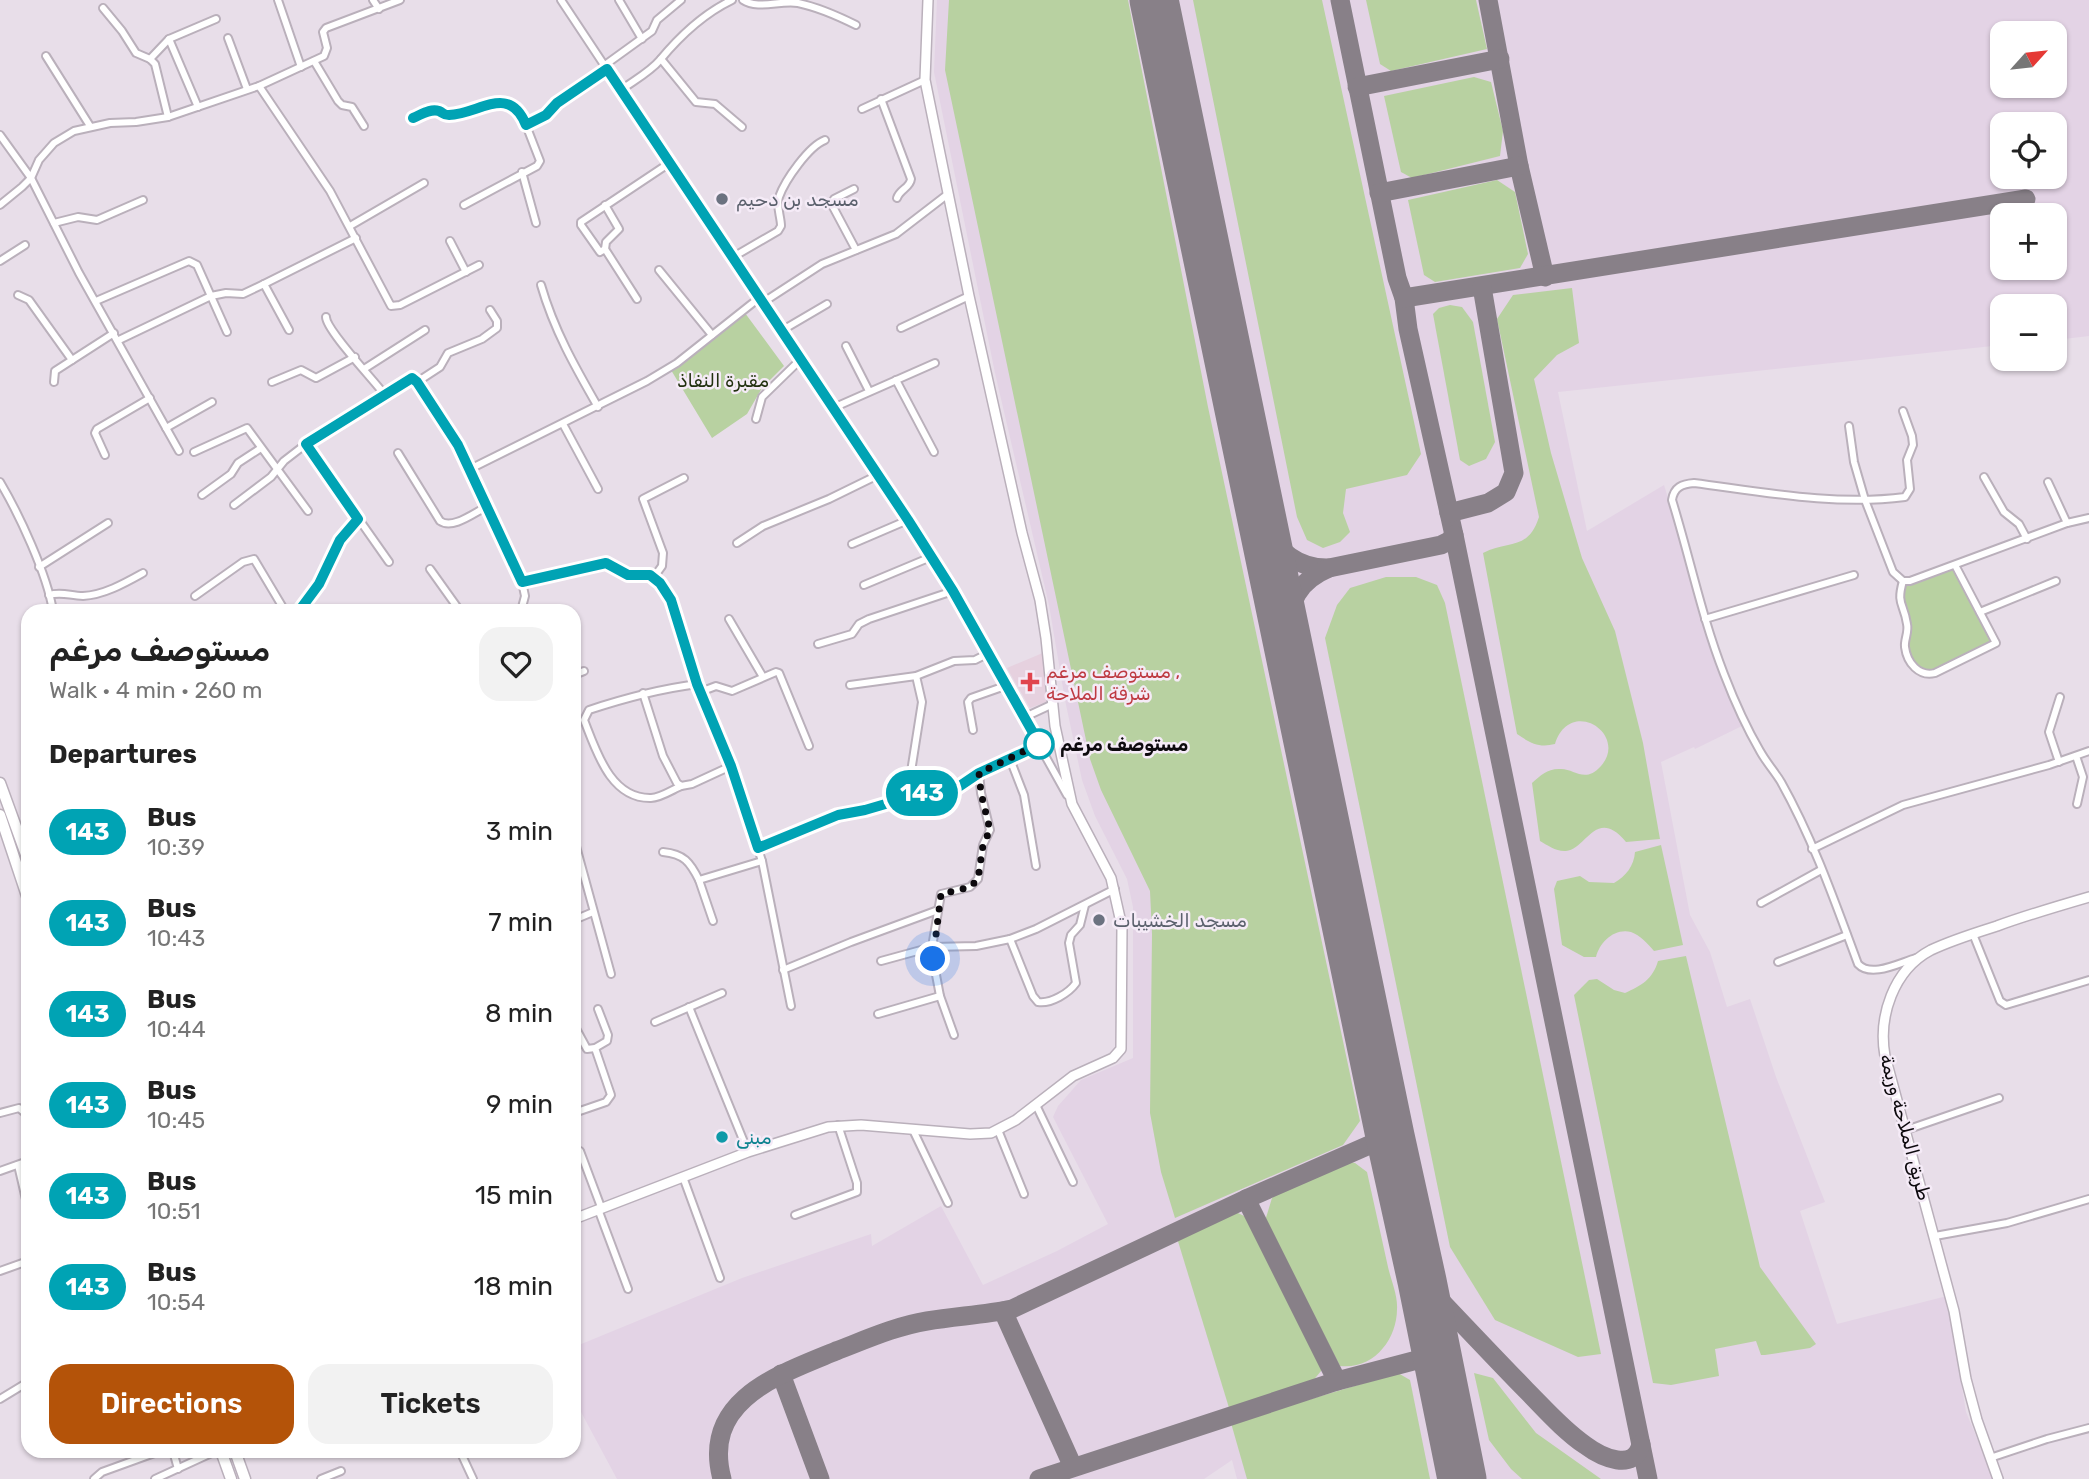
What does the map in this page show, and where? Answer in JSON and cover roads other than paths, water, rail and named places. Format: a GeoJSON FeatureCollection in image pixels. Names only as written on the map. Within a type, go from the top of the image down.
{"type":"FeatureCollection","features":[{"type":"Feature","properties":{"kind":"main road"},"geometry":{"type":"LineString","coordinates":[[581,1216],[807,1132],[838,1125],[970,1134],[998,1130],[1073,1076],[1113,1058],[1121,1049],[1122,927],[1115,889],[1103,860],[1072,804],[1055,726],[1040,600],[969,296],[925,80],[928,0]]}},
{"type":"Feature","properties":{"kind":"main road"},"geometry":{"type":"LineString","coordinates":[[0,783],[21,841]]}},
{"type":"Feature","properties":{"kind":"main road"},"geometry":{"type":"LineString","coordinates":[[0,815],[21,877]]}},
{"type":"Feature","properties":{"kind":"main road","name":"طريق الملاحة وريمة"},"geometry":{"type":"LineString","coordinates":[[1998,1479],[1966,1378],[1954,1311],[1885,1056],[1883,1030],[1888,1005],[1905,973],[1931,950],[2089,897]]}},
{"type":"Feature","properties":{"kind":"main road"},"geometry":{"type":"LineString","coordinates":[[222,1458],[231,1479]]}},
{"type":"Feature","properties":{"kind":"main road"},"geometry":{"type":"LineString","coordinates":[[241,1458],[245,1479]]}},
{"type":"Feature","properties":{"kind":"street"},"geometry":{"type":"LineString","coordinates":[[278,0],[301,67]]}},
{"type":"Feature","properties":{"kind":"street"},"geometry":{"type":"LineString","coordinates":[[373,0],[379,9]]}},
{"type":"Feature","properties":{"kind":"street"},"geometry":{"type":"LineString","coordinates":[[0,205],[31,178],[39,160],[54,143],[70,133],[90,126],[168,117],[260,86],[321,58],[327,51],[325,29],[400,0]]}},
{"type":"Feature","properties":{"kind":"street"},"geometry":{"type":"LineString","coordinates":[[561,0],[908,520],[1008,685],[1072,804]]}},
{"type":"Feature","properties":{"kind":"street"},"geometry":{"type":"LineString","coordinates":[[619,0],[642,39]]}},
{"type":"Feature","properties":{"kind":"street"},"geometry":{"type":"LineString","coordinates":[[526,125],[546,115],[557,103],[652,31],[657,20],[681,0]]}},
{"type":"Feature","properties":{"kind":"street"},"geometry":{"type":"LineString","coordinates":[[621,90],[661,59],[681,38],[732,0]]}},
{"type":"Feature","properties":{"kind":"street"},"geometry":{"type":"LineString","coordinates":[[743,0],[754,5],[787,1],[799,3],[856,25]]}},
{"type":"Feature","properties":{"kind":"street"},"geometry":{"type":"LineString","coordinates":[[103,8],[136,53],[150,59],[157,70],[168,117]]}},
{"type":"Feature","properties":{"kind":"street"},"geometry":{"type":"LineString","coordinates":[[150,59],[169,39],[216,19]]}},
{"type":"Feature","properties":{"kind":"street"},"geometry":{"type":"LineString","coordinates":[[228,38],[247,89]]}},
{"type":"Feature","properties":{"kind":"street"},"geometry":{"type":"LineString","coordinates":[[169,39],[198,107]]}},
{"type":"Feature","properties":{"kind":"street"},"geometry":{"type":"LineString","coordinates":[[46,56],[90,126]]}},
{"type":"Feature","properties":{"kind":"street"},"geometry":{"type":"LineString","coordinates":[[661,59],[696,102],[715,104],[742,127]]}},
{"type":"Feature","properties":{"kind":"street"},"geometry":{"type":"LineString","coordinates":[[314,61],[338,101],[342,105],[352,107],[364,126]]}},
{"type":"Feature","properties":{"kind":"street"},"geometry":{"type":"LineString","coordinates":[[862,109],[925,80]]}},
{"type":"Feature","properties":{"kind":"street"},"geometry":{"type":"LineString","coordinates":[[260,86],[330,191],[391,306],[400,305],[479,265]]}},
{"type":"Feature","properties":{"kind":"street"},"geometry":{"type":"LineString","coordinates":[[881,99],[911,179],[897,198]]}},
{"type":"Feature","properties":{"kind":"street"},"geometry":{"type":"LineString","coordinates":[[413,118],[436,110],[450,115],[492,103],[503,103],[518,111],[540,161],[537,166],[464,205]]}},
{"type":"Feature","properties":{"kind":"street"},"geometry":{"type":"LineString","coordinates":[[0,135],[31,178],[179,451]]}},
{"type":"Feature","properties":{"kind":"street"},"geometry":{"type":"LineString","coordinates":[[733,257],[780,229],[782,223],[778,203],[781,193],[811,147],[825,140]]}},
{"type":"Feature","properties":{"kind":"street"},"geometry":{"type":"LineString","coordinates":[[605,249],[598,251],[581,222],[668,164]]}},
{"type":"Feature","properties":{"kind":"street"},"geometry":{"type":"LineString","coordinates":[[522,172],[536,223]]}},
{"type":"Feature","properties":{"kind":"street"},"geometry":{"type":"LineString","coordinates":[[350,226],[424,183]]}},
{"type":"Feature","properties":{"kind":"street"},"geometry":{"type":"LineString","coordinates":[[854,189],[834,199],[832,205],[856,250]]}},
{"type":"Feature","properties":{"kind":"street"},"geometry":{"type":"LineString","coordinates":[[470,470],[598,407],[677,363],[761,300],[822,264],[897,234],[948,194]]}},
{"type":"Feature","properties":{"kind":"street"},"geometry":{"type":"LineString","coordinates":[[54,223],[78,217],[97,220],[143,200]]}},
{"type":"Feature","properties":{"kind":"street"},"geometry":{"type":"LineString","coordinates":[[605,205],[619,229],[606,242],[605,249],[637,299]]}},
{"type":"Feature","properties":{"kind":"street"},"geometry":{"type":"LineString","coordinates":[[54,382],[55,372],[116,337],[211,296],[226,293],[240,295],[356,238]]}},
{"type":"Feature","properties":{"kind":"street"},"geometry":{"type":"LineString","coordinates":[[450,241],[466,272]]}},
{"type":"Feature","properties":{"kind":"street"},"geometry":{"type":"LineString","coordinates":[[0,261],[25,245]]}},
{"type":"Feature","properties":{"kind":"street"},"geometry":{"type":"LineString","coordinates":[[96,301],[189,261],[197,265],[228,332]]}},
{"type":"Feature","properties":{"kind":"street"},"geometry":{"type":"LineString","coordinates":[[659,270],[712,335]]}},
{"type":"Feature","properties":{"kind":"street"},"geometry":{"type":"LineString","coordinates":[[264,284],[289,330]]}},
{"type":"Feature","properties":{"kind":"street"},"geometry":{"type":"LineString","coordinates":[[541,285],[551,319],[566,352],[598,407]]}},
{"type":"Feature","properties":{"kind":"street"},"geometry":{"type":"LineString","coordinates":[[18,295],[29,300],[72,360]]}},
{"type":"Feature","properties":{"kind":"street"},"geometry":{"type":"LineString","coordinates":[[901,328],[969,296]]}},
{"type":"Feature","properties":{"kind":"street"},"geometry":{"type":"LineString","coordinates":[[782,331],[827,304]]}},
{"type":"Feature","properties":{"kind":"street"},"geometry":{"type":"LineString","coordinates":[[417,382],[440,367],[448,353],[482,339],[497,328],[490,310]]}},
{"type":"Feature","properties":{"kind":"street"},"geometry":{"type":"LineString","coordinates":[[326,317],[326,323],[334,334],[384,394]]}},
{"type":"Feature","properties":{"kind":"street"},"geometry":{"type":"LineString","coordinates":[[365,369],[425,330]]}},
{"type":"Feature","properties":{"kind":"street"},"geometry":{"type":"LineString","coordinates":[[846,346],[869,391]]}},
{"type":"Feature","properties":{"kind":"street"},"geometry":{"type":"LineString","coordinates":[[272,382],[300,370],[316,378],[355,357]]}},
{"type":"Feature","properties":{"kind":"street"},"geometry":{"type":"LineString","coordinates":[[756,419],[762,397],[800,360]]}},
{"type":"Feature","properties":{"kind":"street"},"geometry":{"type":"LineString","coordinates":[[833,408],[935,363]]}},
{"type":"Feature","properties":{"kind":"street"},"geometry":{"type":"LineString","coordinates":[[233,505],[271,477],[284,461],[306,444],[409,378],[417,382],[458,445],[522,582],[525,596],[522,604]]}},
{"type":"Feature","properties":{"kind":"street"},"geometry":{"type":"LineString","coordinates":[[895,380],[934,452]]}},
{"type":"Feature","properties":{"kind":"street"},"geometry":{"type":"LineString","coordinates":[[105,455],[95,433],[97,429],[150,398]]}},
{"type":"Feature","properties":{"kind":"street"},"geometry":{"type":"LineString","coordinates":[[166,428],[212,402]]}},
{"type":"Feature","properties":{"kind":"street"},"geometry":{"type":"LineString","coordinates":[[1903,411],[1913,445],[1907,460],[1911,480],[1910,492],[1905,497],[1865,500],[1813,498],[1694,483],[1677,488],[1672,500],[1705,619],[1724,674],[1761,753],[1780,781],[1837,903],[1858,964],[1872,971],[1921,957]]}},
{"type":"Feature","properties":{"kind":"street"},"geometry":{"type":"LineString","coordinates":[[563,424],[598,489]]}},
{"type":"Feature","properties":{"kind":"street"},"geometry":{"type":"LineString","coordinates":[[1849,426],[1854,462],[1865,500],[1893,572],[1903,581],[1910,581],[2067,523],[2089,518]]}},
{"type":"Feature","properties":{"kind":"street"},"geometry":{"type":"LineString","coordinates":[[194,452],[246,427],[308,511]]}},
{"type":"Feature","properties":{"kind":"street"},"geometry":{"type":"LineString","coordinates":[[306,444],[390,562]]}},
{"type":"Feature","properties":{"kind":"street"},"geometry":{"type":"LineString","coordinates":[[202,495],[232,474],[238,463],[261,448]]}},
{"type":"Feature","properties":{"kind":"street"},"geometry":{"type":"LineString","coordinates":[[398,453],[444,524],[452,524],[488,506]]}},
{"type":"Feature","properties":{"kind":"street"},"geometry":{"type":"LineString","coordinates":[[737,543],[763,526],[878,475]]}},
{"type":"Feature","properties":{"kind":"street"},"geometry":{"type":"LineString","coordinates":[[1984,477],[2004,512],[2019,524],[2027,538]]}},
{"type":"Feature","properties":{"kind":"street"},"geometry":{"type":"LineString","coordinates":[[654,577],[662,566],[663,553],[643,499],[684,478]]}},
{"type":"Feature","properties":{"kind":"street"},"geometry":{"type":"LineString","coordinates":[[0,482],[15,508],[51,604]]}},
{"type":"Feature","properties":{"kind":"street"},"geometry":{"type":"LineString","coordinates":[[2048,482],[2067,523]]}},
{"type":"Feature","properties":{"kind":"street"},"geometry":{"type":"LineString","coordinates":[[304,604],[319,584],[340,540],[358,519]]}},
{"type":"Feature","properties":{"kind":"street"},"geometry":{"type":"LineString","coordinates":[[852,544],[908,520]]}},
{"type":"Feature","properties":{"kind":"street"},"geometry":{"type":"LineString","coordinates":[[39,567],[108,523]]}},
{"type":"Feature","properties":{"kind":"street"},"geometry":{"type":"LineString","coordinates":[[864,585],[931,557]]}},
{"type":"Feature","properties":{"kind":"street"},"geometry":{"type":"LineString","coordinates":[[195,597],[243,562],[254,559],[281,604]]}},
{"type":"Feature","properties":{"kind":"street"},"geometry":{"type":"LineString","coordinates":[[522,582],[606,563],[628,575],[654,577],[671,600],[697,684],[731,766],[762,861],[790,1006]]}},
{"type":"Feature","properties":{"kind":"street"},"geometry":{"type":"LineString","coordinates":[[1903,581],[1899,596],[1908,625],[1905,648],[1917,670],[1922,674],[1935,673],[1996,643],[1955,565]]}},
{"type":"Feature","properties":{"kind":"street"},"geometry":{"type":"LineString","coordinates":[[430,569],[455,604]]}},
{"type":"Feature","properties":{"kind":"street"},"geometry":{"type":"LineString","coordinates":[[49,595],[60,592],[92,595],[124,584],[143,573]]}},
{"type":"Feature","properties":{"kind":"street"},"geometry":{"type":"LineString","coordinates":[[1705,619],[1854,575]]}},
{"type":"Feature","properties":{"kind":"street"},"geometry":{"type":"LineString","coordinates":[[1980,612],[2056,581]]}},
{"type":"Feature","properties":{"kind":"street"},"geometry":{"type":"LineString","coordinates":[[818,644],[852,634],[859,624],[869,619],[953,591]]}},
{"type":"Feature","properties":{"kind":"street"},"geometry":{"type":"LineString","coordinates":[[729,620],[764,677]]}},
{"type":"Feature","properties":{"kind":"street"},"geometry":{"type":"LineString","coordinates":[[850,685],[916,676],[945,663],[960,660],[971,662],[989,653]]}},
{"type":"Feature","properties":{"kind":"street"},"geometry":{"type":"LineString","coordinates":[[700,692],[716,687],[732,691],[776,672],[781,675],[809,746]]}},
{"type":"Feature","properties":{"kind":"street"},"geometry":{"type":"LineString","coordinates":[[907,797],[922,702],[916,676]]}},
{"type":"Feature","properties":{"kind":"street"},"geometry":{"type":"LineString","coordinates":[[697,684],[643,694],[589,710],[584,720],[602,764],[618,786],[637,795],[652,798],[731,766]]}},
{"type":"Feature","properties":{"kind":"street"},"geometry":{"type":"LineString","coordinates":[[972,730],[968,702],[971,698],[1008,685]]}},
{"type":"Feature","properties":{"kind":"street"},"geometry":{"type":"LineString","coordinates":[[643,694],[663,755],[681,786]]}},
{"type":"Feature","properties":{"kind":"street"},"geometry":{"type":"LineString","coordinates":[[2059,762],[2049,732],[2060,697]]}},
{"type":"Feature","properties":{"kind":"street"},"geometry":{"type":"LineString","coordinates":[[1025,717],[1053,705]]}},
{"type":"Feature","properties":{"kind":"street"},"geometry":{"type":"LineString","coordinates":[[758,848],[838,815],[930,792],[945,796],[979,773],[1040,745]]}},
{"type":"Feature","properties":{"kind":"street"},"geometry":{"type":"LineString","coordinates":[[1812,849],[1913,802],[2059,762],[2089,751]]}},
{"type":"Feature","properties":{"kind":"street"},"geometry":{"type":"LineString","coordinates":[[2076,756],[2083,777],[2077,804]]}},
{"type":"Feature","properties":{"kind":"street"},"geometry":{"type":"LineString","coordinates":[[1010,759],[1024,795],[1036,866]]}},
{"type":"Feature","properties":{"kind":"street"},"geometry":{"type":"LineString","coordinates":[[954,1035],[940,996],[933,947],[941,894],[970,887],[978,879],[983,845],[990,830],[979,773]]}},
{"type":"Feature","properties":{"kind":"street"},"geometry":{"type":"LineString","coordinates":[[663,852],[676,853],[690,862],[713,921]]}},
{"type":"Feature","properties":{"kind":"street"},"geometry":{"type":"LineString","coordinates":[[699,880],[762,861]]}},
{"type":"Feature","properties":{"kind":"street"},"geometry":{"type":"LineString","coordinates":[[17,864],[21,863]]}},
{"type":"Feature","properties":{"kind":"street"},"geometry":{"type":"LineString","coordinates":[[581,866],[611,974]]}},
{"type":"Feature","properties":{"kind":"street"},"geometry":{"type":"LineString","coordinates":[[1761,903],[1821,870]]}},
{"type":"Feature","properties":{"kind":"street"},"geometry":{"type":"LineString","coordinates":[[881,961],[933,947],[976,946],[1010,939],[1115,889]]}},
{"type":"Feature","properties":{"kind":"street"},"geometry":{"type":"LineString","coordinates":[[1010,939],[1033,996],[1042,1003],[1049,1002],[1071,990],[1076,982],[1069,943],[1071,935],[1080,925],[1085,905]]}},
{"type":"Feature","properties":{"kind":"street"},"geometry":{"type":"LineString","coordinates":[[783,970],[938,910]]}},
{"type":"Feature","properties":{"kind":"street"},"geometry":{"type":"LineString","coordinates":[[581,917],[593,912]]}},
{"type":"Feature","properties":{"kind":"street"},"geometry":{"type":"LineString","coordinates":[[1973,934],[2000,1000],[2006,1005],[2089,980]]}},
{"type":"Feature","properties":{"kind":"street"},"geometry":{"type":"LineString","coordinates":[[1778,962],[1847,935]]}},
{"type":"Feature","properties":{"kind":"street"},"geometry":{"type":"LineString","coordinates":[[655,1022],[722,993]]}},
{"type":"Feature","properties":{"kind":"street"},"geometry":{"type":"LineString","coordinates":[[878,1014],[940,996]]}},
{"type":"Feature","properties":{"kind":"street"},"geometry":{"type":"LineString","coordinates":[[689,1007],[748,1153]]}},
{"type":"Feature","properties":{"kind":"street"},"geometry":{"type":"LineString","coordinates":[[581,1038],[587,1049],[595,1048],[608,1038],[598,1009]]}},
{"type":"Feature","properties":{"kind":"street"},"geometry":{"type":"LineString","coordinates":[[581,1111],[606,1102],[611,1095],[595,1048]]}},
{"type":"Feature","properties":{"kind":"street"},"geometry":{"type":"LineString","coordinates":[[1906,1130],[1999,1098]]}},
{"type":"Feature","properties":{"kind":"street"},"geometry":{"type":"LineString","coordinates":[[1036,1105],[1073,1182]]}},
{"type":"Feature","properties":{"kind":"street"},"geometry":{"type":"LineString","coordinates":[[0,1113],[19,1108],[21,1110]]}},
{"type":"Feature","properties":{"kind":"street"},"geometry":{"type":"LineString","coordinates":[[795,1214],[858,1192],[838,1125]]}},
{"type":"Feature","properties":{"kind":"street"},"geometry":{"type":"LineString","coordinates":[[913,1130],[948,1203]]}},
{"type":"Feature","properties":{"kind":"street"},"geometry":{"type":"LineString","coordinates":[[998,1130],[1024,1194]]}},
{"type":"Feature","properties":{"kind":"street"},"geometry":{"type":"LineString","coordinates":[[581,1154],[628,1289]]}},
{"type":"Feature","properties":{"kind":"street"},"geometry":{"type":"LineString","coordinates":[[0,1171],[21,1164]]}},
{"type":"Feature","properties":{"kind":"street"},"geometry":{"type":"LineString","coordinates":[[18,1165],[21,1178]]}},
{"type":"Feature","properties":{"kind":"street"},"geometry":{"type":"LineString","coordinates":[[683,1177],[720,1278]]}},
{"type":"Feature","properties":{"kind":"street"},"geometry":{"type":"LineString","coordinates":[[1935,1236],[2007,1223],[2089,1199]]}},
{"type":"Feature","properties":{"kind":"street"},"geometry":{"type":"LineString","coordinates":[[0,1271],[21,1264]]}},
{"type":"Feature","properties":{"kind":"street"},"geometry":{"type":"LineString","coordinates":[[0,1399],[21,1386]]}},
{"type":"Feature","properties":{"kind":"street"},"geometry":{"type":"LineString","coordinates":[[1990,1458],[2089,1428]]}},
{"type":"Feature","properties":{"kind":"street"},"geometry":{"type":"LineString","coordinates":[[94,1479],[102,1472],[141,1458]]}},
{"type":"Feature","properties":{"kind":"street"},"geometry":{"type":"LineString","coordinates":[[175,1458],[178,1469]]}},
{"type":"Feature","properties":{"kind":"street"},"geometry":{"type":"LineString","coordinates":[[155,1479],[203,1458]]}},
{"type":"Feature","properties":{"kind":"street"},"geometry":{"type":"LineString","coordinates":[[463,1458],[473,1479]]}},
{"type":"Feature","properties":{"kind":"street"},"geometry":{"type":"LineString","coordinates":[[321,1479],[341,1471]]}},
{"type":"Feature","properties":{"kind":"place","name":"مسجد بن دحيم"},"geometry":{"type":"Point","coordinates":[722,199]}},
{"type":"Feature","properties":{"kind":"place","name":"مستوصف مرغم , شرفة الملاحة"},"geometry":{"type":"Point","coordinates":[1030,682]}},
{"type":"Feature","properties":{"kind":"place","name":"مستوصف مرغم"},"geometry":{"type":"Point","coordinates":[1039,744]}},
{"type":"Feature","properties":{"kind":"place","name":"مسجد الخشيبات"},"geometry":{"type":"Point","coordinates":[1099,920]}},
{"type":"Feature","properties":{"kind":"place","name":"مبنى"},"geometry":{"type":"Point","coordinates":[722,1137]}},
{"type":"Feature","properties":{"kind":"park label","name":"مقبرة النفاذ"},"geometry":{"type":"Point","coordinates":[723,380]}}]}
